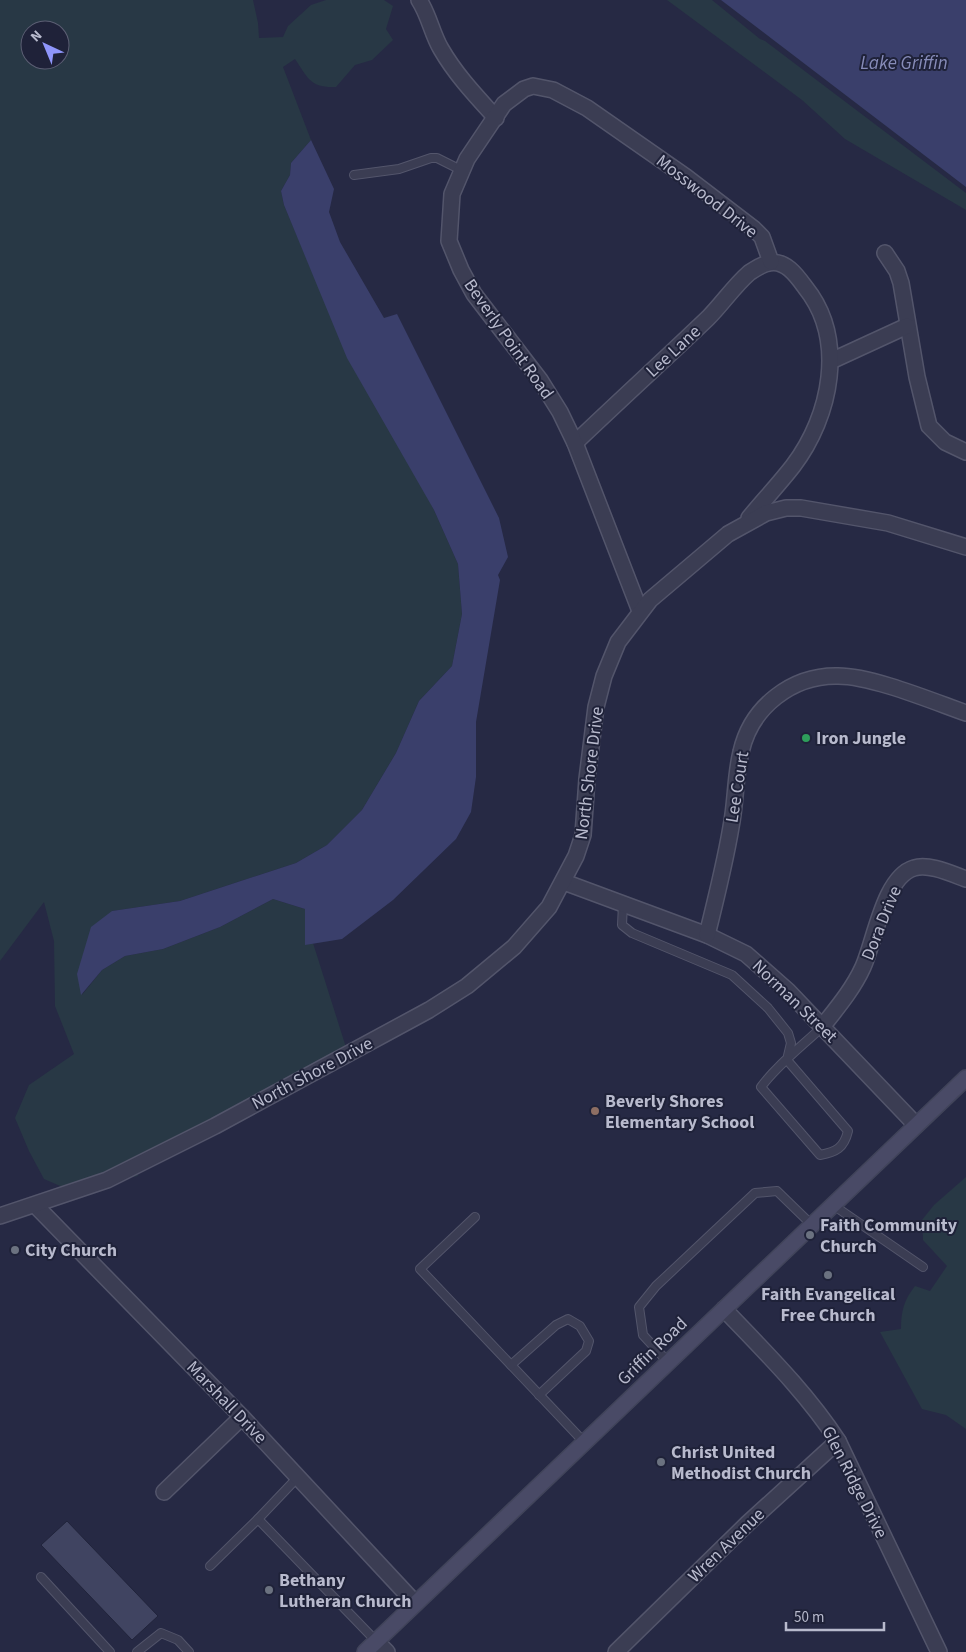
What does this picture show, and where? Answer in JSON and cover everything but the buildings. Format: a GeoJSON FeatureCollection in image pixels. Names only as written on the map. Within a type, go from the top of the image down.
{"type":"FeatureCollection","features":[{"type":"Feature","properties":{"kind":"street"},"geometry":{"type":"LineString","coordinates":[[419,0],[428,16],[439,46],[453,70],[496,118]]}},
{"type":"Feature","properties":{"kind":"street","name":"Mosswood Drive"},"geometry":{"type":"LineString","coordinates":[[496,118],[504,104],[524,89],[533,86],[554,90],[587,108],[686,177],[754,229],[764,242],[771,262]]}},
{"type":"Feature","properties":{"kind":"street","name":"Beverly Point Road"},"geometry":{"type":"LineString","coordinates":[[496,118],[461,170],[450,207],[449,242],[474,294],[540,380],[560,412],[575,443],[640,611]]}},
{"type":"Feature","properties":{"kind":"street"},"geometry":{"type":"LineString","coordinates":[[885,253],[897,271],[901,284],[924,414],[929,426],[945,442],[966,452]]}},
{"type":"Feature","properties":{"kind":"street"},"geometry":{"type":"LineString","coordinates":[[743,525],[793,466],[808,442],[826,394],[830,361],[827,333],[820,308],[814,297],[794,272],[783,265],[771,262]]}},
{"type":"Feature","properties":{"kind":"street","name":"Lee Lane"},"geometry":{"type":"LineString","coordinates":[[575,443],[714,312],[750,273],[771,262]]}},
{"type":"Feature","properties":{"kind":"street"},"geometry":{"type":"LineString","coordinates":[[830,361],[907,326]]}},
{"type":"Feature","properties":{"kind":"street","name":"North Shore Drive"},"geometry":{"type":"LineString","coordinates":[[0,1216],[107,1180],[214,1126],[429,1010],[467,986],[514,947],[543,914],[564,882],[576,856],[583,835],[593,724],[604,676],[618,642],[640,611],[663,587],[743,525],[776,510],[820,509],[888,523],[966,547]]}},
{"type":"Feature","properties":{"kind":"street","name":"Lee Court"},"geometry":{"type":"LineString","coordinates":[[707,935],[729,843],[736,802],[741,751],[752,724],[773,698],[800,682],[838,676],[852,677],[966,713]]}},
{"type":"Feature","properties":{"kind":"street","name":"Dora Drive"},"geometry":{"type":"LineString","coordinates":[[822,1027],[852,986],[863,967],[887,896],[899,878],[914,867],[923,867],[966,879]]}},
{"type":"Feature","properties":{"kind":"street","name":"Norman Street"},"geometry":{"type":"LineString","coordinates":[[564,882],[707,935],[746,954],[760,965],[822,1027],[916,1125]]}},
{"type":"Feature","properties":{"kind":"street","name":"Griffin Road"},"geometry":{"type":"LineString","coordinates":[[365,1652],[966,1078]]}},
{"type":"Feature","properties":{"kind":"street","name":"Marshall Drive"},"geometry":{"type":"LineString","coordinates":[[35,1204],[242,1417],[415,1603]]}},
{"type":"Feature","properties":{"kind":"street","name":"Glen Ridge Drive"},"geometry":{"type":"LineString","coordinates":[[724,1309],[791,1380],[824,1420],[838,1441],[939,1652]]}},
{"type":"Feature","properties":{"kind":"street"},"geometry":{"type":"LineString","coordinates":[[164,1492],[242,1417]]}},
{"type":"Feature","properties":{"kind":"street","name":"Wren Avenue"},"geometry":{"type":"LineString","coordinates":[[616,1652],[747,1524],[838,1441]]}},
{"type":"Feature","properties":{"kind":"street"},"geometry":{"type":"LineString","coordinates":[[376,1641],[387,1652]]}},
{"type":"Feature","properties":{"kind":"lane"},"geometry":{"type":"LineString","coordinates":[[354,175],[399,169],[431,158],[437,158],[461,170]]}},
{"type":"Feature","properties":{"kind":"lane"},"geometry":{"type":"LineString","coordinates":[[623,904],[622,925],[632,933],[732,975],[768,1008],[788,1033],[791,1043],[787,1060]]}},
{"type":"Feature","properties":{"kind":"lane"},"geometry":{"type":"LineString","coordinates":[[787,1060],[848,1131],[845,1143],[834,1153],[820,1155],[761,1087],[787,1060],[822,1027]]}},
{"type":"Feature","properties":{"kind":"lane"},"geometry":{"type":"LineString","coordinates":[[668,1362],[642,1334],[639,1307],[664,1280],[755,1193],[777,1191],[812,1225]]}},
{"type":"Feature","properties":{"kind":"lane"},"geometry":{"type":"LineString","coordinates":[[833,1205],[923,1267]]}},
{"type":"Feature","properties":{"kind":"lane"},"geometry":{"type":"LineString","coordinates":[[475,1217],[420,1269],[584,1442]]}},
{"type":"Feature","properties":{"kind":"lane"},"geometry":{"type":"LineString","coordinates":[[511,1365],[556,1324],[568,1320],[580,1326],[589,1340],[586,1351],[540,1395]]}},
{"type":"Feature","properties":{"kind":"lane"},"geometry":{"type":"LineString","coordinates":[[210,1566],[298,1477]]}},
{"type":"Feature","properties":{"kind":"lane"},"geometry":{"type":"LineString","coordinates":[[258,1519],[376,1641]]}},
{"type":"Feature","properties":{"kind":"lane"},"geometry":{"type":"LineString","coordinates":[[41,1577],[110,1652]]}},
{"type":"Feature","properties":{"kind":"lane"},"geometry":{"type":"LineString","coordinates":[[137,1652],[161,1633],[178,1640],[189,1652]]}},
{"type":"Feature","properties":{"kind":"shaded area"},"geometry":{"type":"Polygon","coordinates":[[[0,0],[253,0],[259,38],[283,37],[288,26],[311,5],[326,0],[384,0],[393,6],[386,29],[393,40],[372,60],[355,65],[336,87],[315,84],[295,59],[283,67],[311,140],[291,163],[290,175],[281,191],[284,205],[314,276],[434,510],[458,564],[462,614],[452,666],[419,701],[396,753],[362,810],[327,845],[296,863],[180,901],[112,911],[82,995],[102,970],[125,956],[163,949],[220,927],[273,899],[305,909],[305,944],[313,943],[350,1060],[137,1174],[138,1176],[65,1188],[44,1179],[29,1151],[15,1118],[29,1085],[74,1054],[55,1006],[54,941],[44,902],[0,961],[0,0]]]}},
{"type":"Feature","properties":{"kind":"shaded area"},"geometry":{"type":"Polygon","coordinates":[[[667,0],[712,0],[760,39],[966,193],[966,210],[845,139],[802,100],[667,0]]]}},
{"type":"Feature","properties":{"kind":"shaded area"},"geometry":{"type":"Polygon","coordinates":[[[966,1177],[966,1429],[946,1415],[922,1409],[880,1332],[901,1329],[904,1306],[911,1291],[915,1286],[930,1291],[947,1266],[923,1240],[922,1220],[934,1205],[966,1177]]]}},
{"type":"Feature","properties":{"kind":"water","name":"Lake Griffin"},"geometry":{"type":"Polygon","coordinates":[[[721,0],[966,0],[966,187],[721,0]]]}},
{"type":"Feature","properties":{"kind":"water"},"geometry":{"type":"Polygon","coordinates":[[[311,140],[334,189],[329,212],[340,242],[384,318],[397,314],[499,518],[508,557],[498,575],[500,580],[476,722],[476,777],[471,812],[456,839],[393,900],[342,939],[305,945],[305,909],[273,899],[220,927],[163,949],[125,956],[102,970],[81,995],[77,974],[91,927],[112,911],[180,901],[296,863],[327,845],[362,810],[396,753],[419,701],[452,666],[462,614],[458,564],[434,510],[347,358],[284,205],[281,191],[290,175],[291,163],[311,140]]]}},
{"type":"Feature","properties":{"kind":"place","name":"Iron Jungle"},"geometry":{"type":"Point","coordinates":[806,738]}},
{"type":"Feature","properties":{"kind":"place","name":"Beverly Shores Elementary School"},"geometry":{"type":"Point","coordinates":[595,1111]}},
{"type":"Feature","properties":{"kind":"place","name":"Faith Community Church"},"geometry":{"type":"Point","coordinates":[810,1235]}},
{"type":"Feature","properties":{"kind":"place","name":"City Church"},"geometry":{"type":"Point","coordinates":[15,1250]}},
{"type":"Feature","properties":{"kind":"place","name":"Faith Evangelical Free Church"},"geometry":{"type":"Point","coordinates":[828,1275]}},
{"type":"Feature","properties":{"kind":"place","name":"Christ United Methodist Church"},"geometry":{"type":"Point","coordinates":[661,1462]}},
{"type":"Feature","properties":{"kind":"place","name":"Bethany Lutheran Church"},"geometry":{"type":"Point","coordinates":[269,1590]}}]}
